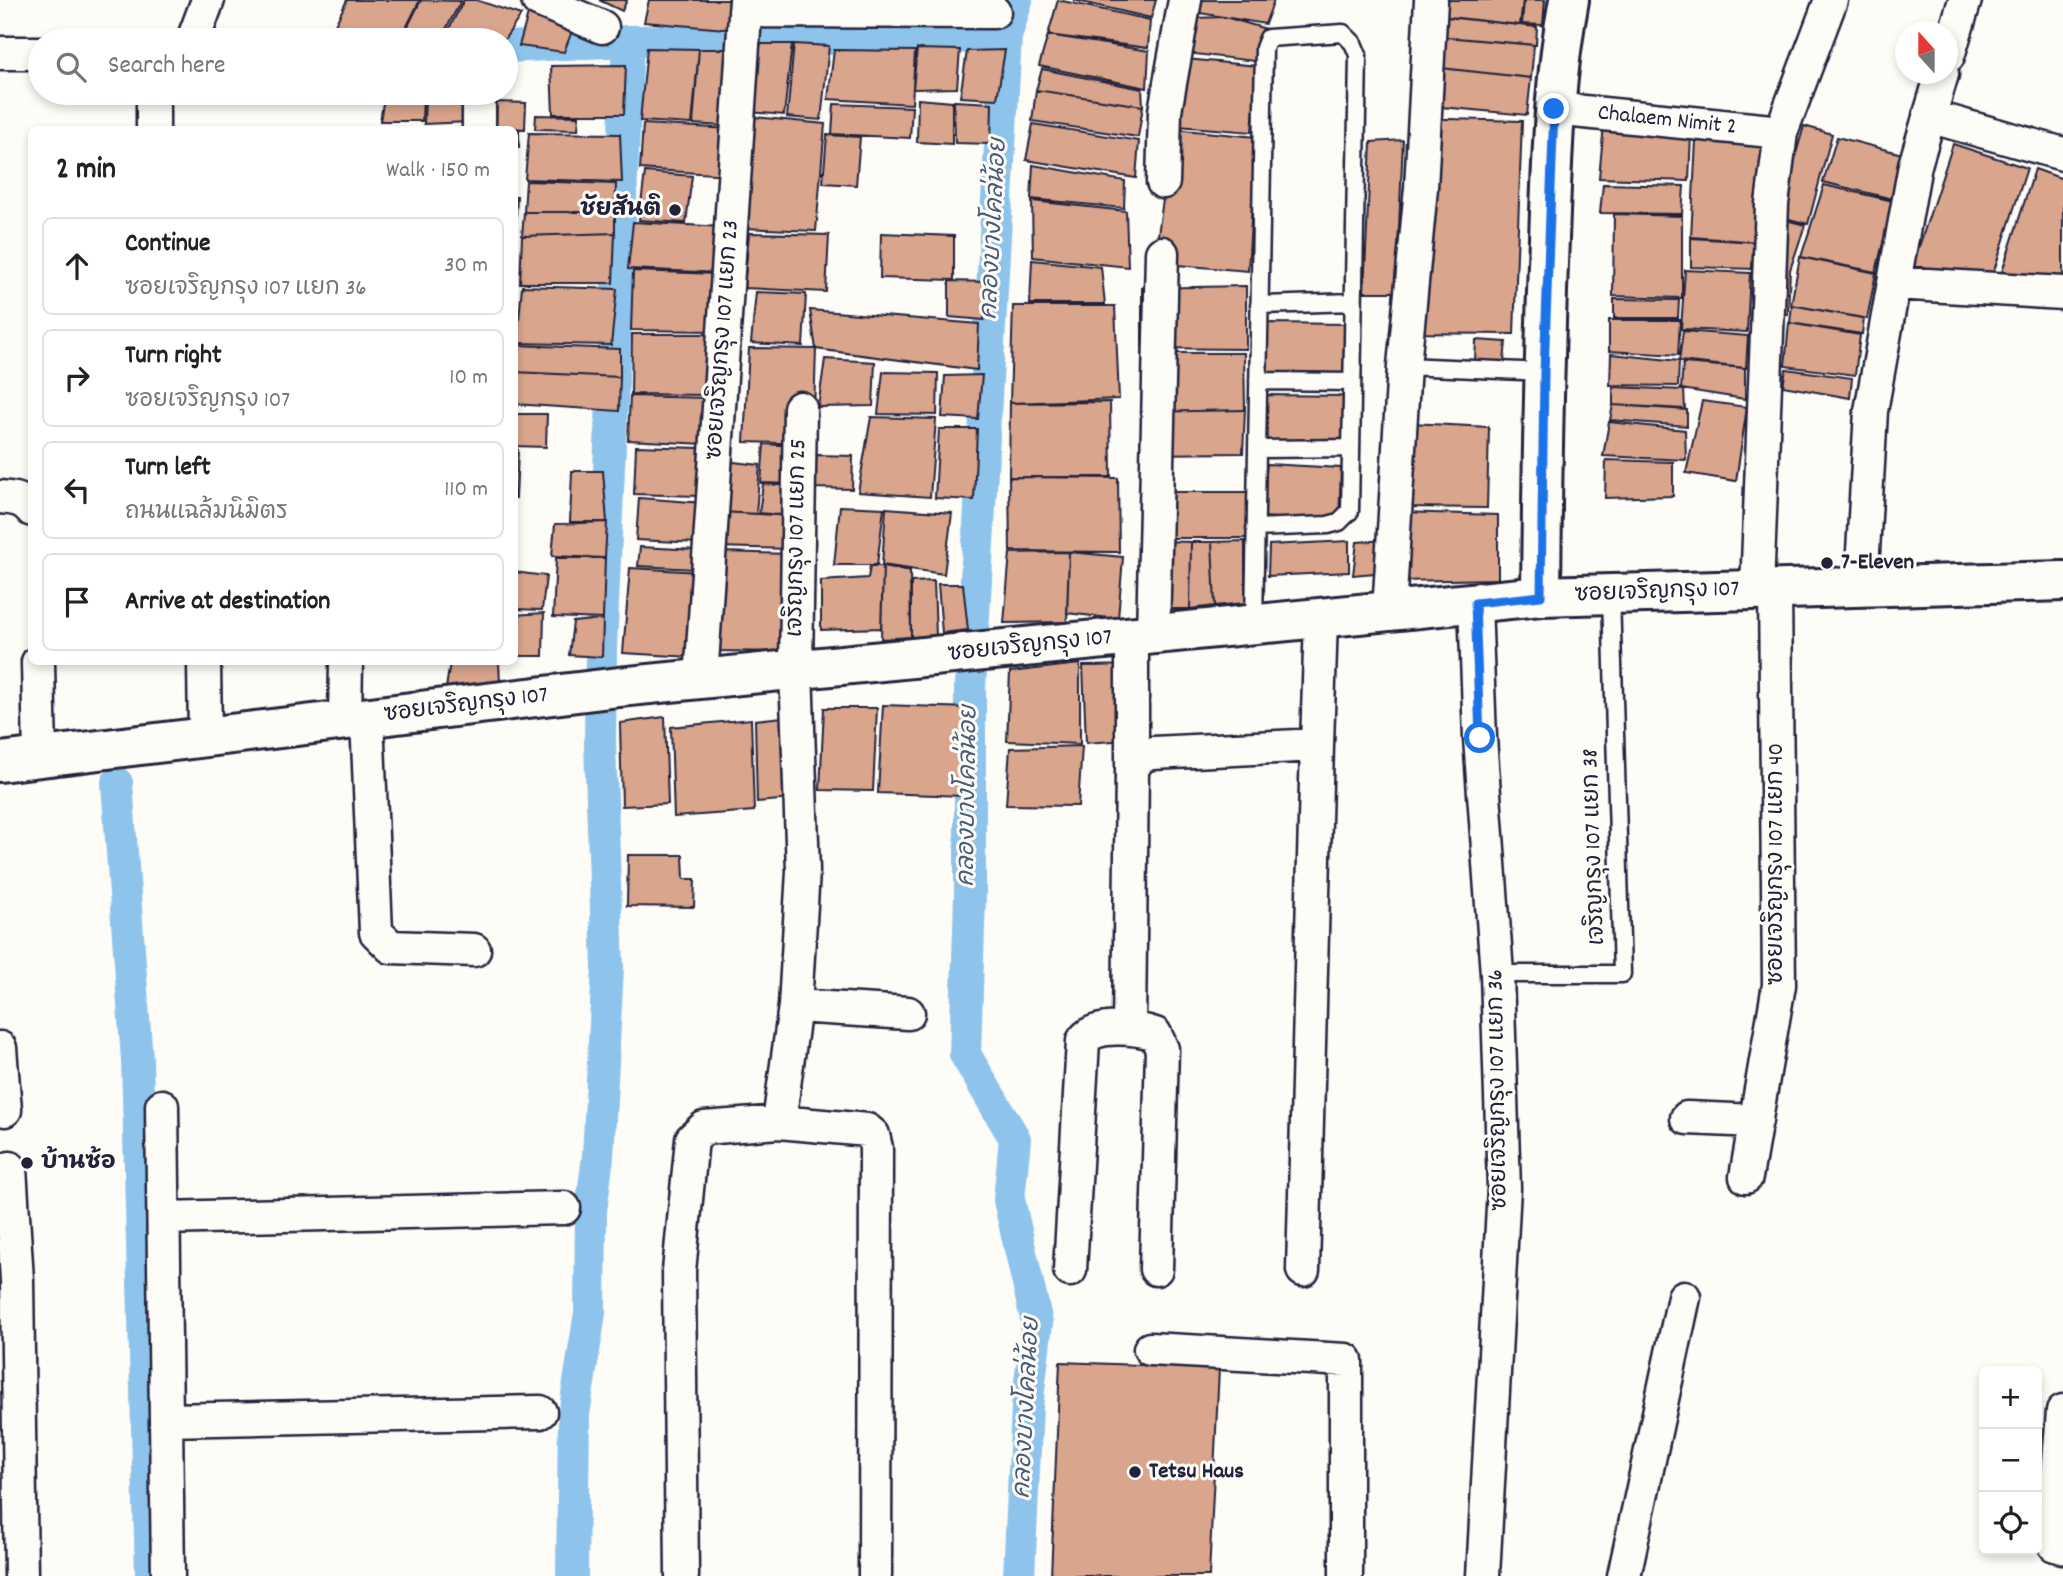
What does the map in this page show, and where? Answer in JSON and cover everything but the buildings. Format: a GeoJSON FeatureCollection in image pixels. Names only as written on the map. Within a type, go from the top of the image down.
{"type":"FeatureCollection","features":[{"type":"Feature","properties":{"kind":"street"},"geometry":{"type":"LineString","coordinates":[[198,28],[208,0]]}},
{"type":"Feature","properties":{"kind":"street"},"geometry":{"type":"LineString","coordinates":[[538,0],[602,27]]}},
{"type":"Feature","properties":{"kind":"street"},"geometry":{"type":"LineString","coordinates":[[1163,182],[1165,111],[1185,0]]}},
{"type":"Feature","properties":{"kind":"street"},"geometry":{"type":"LineString","coordinates":[[1389,612],[1404,366],[1421,188],[1431,0]]}},
{"type":"Feature","properties":{"kind":"street"},"geometry":{"type":"LineString","coordinates":[[1541,596],[1544,372],[1554,109],[1562,34],[1569,0]]}},
{"type":"Feature","properties":{"kind":"street","name":"ซอยเจริญกรุง 107 แยก 40"},"geometry":{"type":"LineString","coordinates":[[1746,1177],[1779,985],[1766,590],[1772,204],[1781,132],[1831,0]]}},
{"type":"Feature","properties":{"kind":"street"},"geometry":{"type":"LineString","coordinates":[[1958,23],[1965,0]]}},
{"type":"Feature","properties":{"kind":"street"},"geometry":{"type":"LineString","coordinates":[[745,9],[994,12]]}},
{"type":"Feature","properties":{"kind":"street","name":"ซอยเจริญกรุง 107 แยก 23"},"geometry":{"type":"LineString","coordinates":[[701,679],[745,9]]}},
{"type":"Feature","properties":{"kind":"street"},"geometry":{"type":"LineString","coordinates":[[0,53],[28,53]]}},
{"type":"Feature","properties":{"kind":"street"},"geometry":{"type":"LineString","coordinates":[[1861,587],[1871,411],[1915,165],[1939,84]]}},
{"type":"Feature","properties":{"kind":"street"},"geometry":{"type":"LineString","coordinates":[[153,105],[153,126]]}},
{"type":"Feature","properties":{"kind":"street","name":"Chalaem Nimit 2"},"geometry":{"type":"LineString","coordinates":[[1554,109],[1781,132]]}},
{"type":"Feature","properties":{"kind":"street"},"geometry":{"type":"LineString","coordinates":[[1929,117],[2063,153]]}},
{"type":"Feature","properties":{"kind":"street"},"geometry":{"type":"LineString","coordinates":[[1129,1028],[1132,769],[1142,636],[1162,253]]}},
{"type":"Feature","properties":{"kind":"street"},"geometry":{"type":"LineString","coordinates":[[1894,284],[2063,293]]}},
{"type":"Feature","properties":{"kind":"street","name":"เจริญกรุง 107 แยก 25"},"geometry":{"type":"LineString","coordinates":[[779,1122],[795,1006],[803,871],[796,669],[800,408]]}},
{"type":"Feature","properties":{"kind":"street"},"geometry":{"type":"LineString","coordinates":[[0,497],[15,498],[28,505]]}},
{"type":"Feature","properties":{"kind":"street","name":"ซอยเจริญกรุง 107"},"geometry":{"type":"LineString","coordinates":[[0,762],[606,689],[1541,596],[2063,581]]}},
{"type":"Feature","properties":{"kind":"street","name":"ซอยเจริญกรุง 107 แยก 36"},"geometry":{"type":"LineString","coordinates":[[1475,603],[1480,738],[1497,974],[1504,1188],[1483,1576]]}},
{"type":"Feature","properties":{"kind":"street"},"geometry":{"type":"LineString","coordinates":[[1303,1270],[1321,618]]}},
{"type":"Feature","properties":{"kind":"street"},"geometry":{"type":"LineString","coordinates":[[38,665],[40,758]]}},
{"type":"Feature","properties":{"kind":"street"},"geometry":{"type":"LineString","coordinates":[[204,665],[205,737]]}},
{"type":"Feature","properties":{"kind":"street"},"geometry":{"type":"LineString","coordinates":[[347,665],[356,719],[376,932],[391,947],[474,950]]}},
{"type":"Feature","properties":{"kind":"street"},"geometry":{"type":"LineString","coordinates":[[1132,769],[1141,755],[1153,753],[1317,745]]}},
{"type":"Feature","properties":{"kind":"street"},"geometry":{"type":"LineString","coordinates":[[795,1006],[908,1013]]}},
{"type":"Feature","properties":{"kind":"street"},"geometry":{"type":"LineString","coordinates":[[1070,1270],[1083,1041],[1086,1036],[1094,1033],[1129,1028],[1155,1034],[1162,1049],[1156,1269]]}},
{"type":"Feature","properties":{"kind":"street"},"geometry":{"type":"LineString","coordinates":[[0,1048],[5,1110]]}},
{"type":"Feature","properties":{"kind":"street"},"geometry":{"type":"LineString","coordinates":[[162,1106],[168,1576]]}},
{"type":"Feature","properties":{"kind":"street"},"geometry":{"type":"LineString","coordinates":[[1687,1118],[1756,1121]]}},
{"type":"Feature","properties":{"kind":"street"},"geometry":{"type":"LineString","coordinates":[[682,1576],[679,1271],[692,1139],[704,1128],[779,1122],[867,1130],[873,1135],[876,1148],[875,1576]]}},
{"type":"Feature","properties":{"kind":"street"},"geometry":{"type":"LineString","coordinates":[[10,1168],[9,1280],[21,1576]]}},
{"type":"Feature","properties":{"kind":"street"},"geometry":{"type":"LineString","coordinates":[[164,1218],[564,1208]]}},
{"type":"Feature","properties":{"kind":"street"},"geometry":{"type":"LineString","coordinates":[[1624,1576],[1684,1297]]}},
{"type":"Feature","properties":{"kind":"street"},"geometry":{"type":"LineString","coordinates":[[1150,1349],[1346,1360],[1346,1576]]}},
{"type":"Feature","properties":{"kind":"street"},"geometry":{"type":"LineString","coordinates":[[166,1420],[540,1412]]}},
{"type":"Feature","properties":{"kind":"street"},"geometry":{"type":"LineString","coordinates":[[2063,1412],[2053,1537],[2055,1545],[2063,1547]]}},
{"type":"Feature","properties":{"kind":"lane"},"geometry":{"type":"LineString","coordinates":[[1254,625],[1255,528],[1264,48],[1268,38],[1295,34],[1343,33],[1353,43],[1357,55],[1350,511],[1339,522],[1328,525],[1255,528]]}},
{"type":"Feature","properties":{"kind":"lane"},"geometry":{"type":"LineString","coordinates":[[1259,305],[1353,302]]}},
{"type":"Feature","properties":{"kind":"lane"},"geometry":{"type":"LineString","coordinates":[[1404,366],[1544,372]]}},
{"type":"Feature","properties":{"kind":"lane"},"geometry":{"type":"LineString","coordinates":[[1258,381],[1352,382]]}},
{"type":"Feature","properties":{"kind":"lane"},"geometry":{"type":"LineString","coordinates":[[1257,449],[1351,448]]}},
{"type":"Feature","properties":{"kind":"lane","name":"เจริญกรุง 107 แยก 38"},"geometry":{"type":"LineString","coordinates":[[1497,974],[1622,974],[1611,594]]}},
{"type":"Feature","properties":{"kind":"waterway","name":"คลองบางโคล่น้อย"},"geometry":{"type":"LineString","coordinates":[[1017,0],[1006,37],[970,688],[970,896],[965,1054],[1015,1139],[1009,1200],[1037,1323],[1027,1407],[1019,1576]]}},
{"type":"Feature","properties":{"kind":"waterway"},"geometry":{"type":"LineString","coordinates":[[518,46],[628,41],[1006,37]]}},
{"type":"Feature","properties":{"kind":"waterway"},"geometry":{"type":"LineString","coordinates":[[572,1576],[574,1414],[590,1313],[591,1211],[598,1156],[608,967],[600,744],[601,648],[628,41]]}},
{"type":"Feature","properties":{"kind":"waterway"},"geometry":{"type":"LineString","coordinates":[[117,783],[137,1060],[151,1576]]}},
{"type":"Feature","properties":{"kind":"place","name":"ชัยสันติ"},"geometry":{"type":"Point","coordinates":[675,210]}},
{"type":"Feature","properties":{"kind":"place","name":"7-Eleven"},"geometry":{"type":"Point","coordinates":[1827,563]}},
{"type":"Feature","properties":{"kind":"place","name":"บ้านซ้อ"},"geometry":{"type":"Point","coordinates":[27,1163]}},
{"type":"Feature","properties":{"kind":"place","name":"Tetsu Haus"},"geometry":{"type":"Point","coordinates":[1135,1472]}},
{"type":"Feature","properties":{"kind":"route"},"geometry":{"type":"LineString","coordinates":[[1480,738],[1475,603],[1541,596],[1544,372],[1554,109]]}}]}
